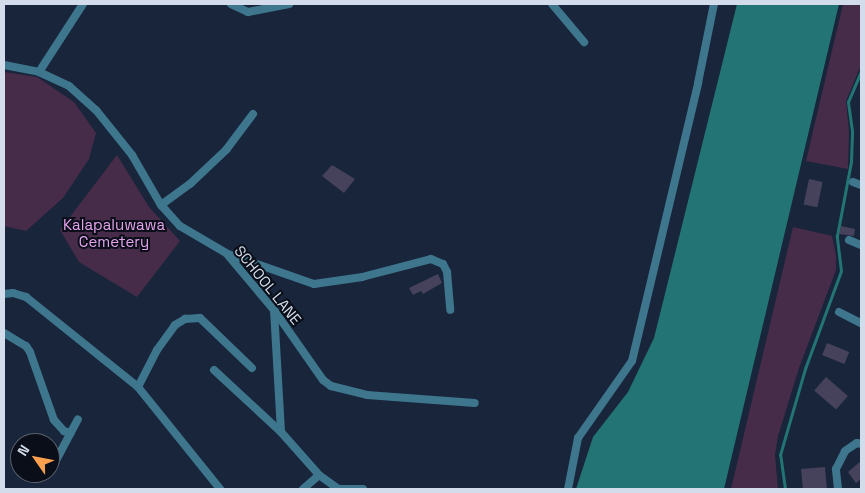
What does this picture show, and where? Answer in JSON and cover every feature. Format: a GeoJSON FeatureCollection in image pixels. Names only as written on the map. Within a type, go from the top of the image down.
{"type":"FeatureCollection","features":[{"type":"Feature","properties":{"kind":"street"},"geometry":{"type":"LineString","coordinates":[[39,72],[82,4]]}},
{"type":"Feature","properties":{"kind":"street"},"geometry":{"type":"LineString","coordinates":[[231,4],[248,12],[274,5],[289,4]]}},
{"type":"Feature","properties":{"kind":"street"},"geometry":{"type":"LineString","coordinates":[[552,4],[584,42]]}},
{"type":"Feature","properties":{"kind":"street"},"geometry":{"type":"LineString","coordinates":[[568,489],[578,438],[632,361],[698,83],[714,4]]}},
{"type":"Feature","properties":{"kind":"street","name":"SCHOOL LANE"},"geometry":{"type":"LineString","coordinates":[[4,66],[39,72],[69,86],[96,110],[132,155],[161,205],[180,226],[226,254],[274,310],[323,380],[331,386],[367,395],[475,403]]}},
{"type":"Feature","properties":{"kind":"street"},"geometry":{"type":"LineString","coordinates":[[161,205],[190,184],[226,150],[253,114]]}},
{"type":"Feature","properties":{"kind":"street"},"geometry":{"type":"LineString","coordinates":[[853,182],[861,184]]}},
{"type":"Feature","properties":{"kind":"street"},"geometry":{"type":"LineString","coordinates":[[849,240],[861,245]]}},
{"type":"Feature","properties":{"kind":"street"},"geometry":{"type":"LineString","coordinates":[[226,254],[314,284],[362,277],[431,259],[442,264],[447,272],[450,310]]}},
{"type":"Feature","properties":{"kind":"street"},"geometry":{"type":"LineString","coordinates":[[4,294],[13,293],[26,297],[138,387],[220,489]]}},
{"type":"Feature","properties":{"kind":"street"},"geometry":{"type":"LineString","coordinates":[[274,310],[281,432]]}},
{"type":"Feature","properties":{"kind":"street"},"geometry":{"type":"LineString","coordinates":[[839,312],[861,323]]}},
{"type":"Feature","properties":{"kind":"street"},"geometry":{"type":"LineString","coordinates":[[138,387],[157,350],[176,324],[185,319],[200,318],[252,368]]}},
{"type":"Feature","properties":{"kind":"street"},"geometry":{"type":"LineString","coordinates":[[4,333],[26,346],[30,352],[54,420],[64,431],[71,434]]}},
{"type":"Feature","properties":{"kind":"street"},"geometry":{"type":"LineString","coordinates":[[214,370],[281,432],[319,475],[338,489],[364,489]]}},
{"type":"Feature","properties":{"kind":"street"},"geometry":{"type":"LineString","coordinates":[[60,454],[78,419]]}},
{"type":"Feature","properties":{"kind":"street"},"geometry":{"type":"LineString","coordinates":[[838,489],[836,469],[845,451],[857,443],[861,444]]}},
{"type":"Feature","properties":{"kind":"street"},"geometry":{"type":"LineString","coordinates":[[303,489],[319,475]]}},
{"type":"Feature","properties":{"kind":"green space"},"geometry":{"type":"Polygon","coordinates":[[[843,4],[861,4],[861,65],[846,101],[849,131],[848,169],[806,161],[843,4]]]}},
{"type":"Feature","properties":{"kind":"green space"},"geometry":{"type":"Polygon","coordinates":[[[4,72],[37,77],[74,102],[96,133],[89,159],[63,198],[26,231],[4,226],[4,72]]]}},
{"type":"Feature","properties":{"kind":"green space","name":"Kalapaluwawa Cemetery"},"geometry":{"type":"Polygon","coordinates":[[[117,155],[149,207],[180,241],[137,297],[79,262],[60,230],[117,155]]]}},
{"type":"Feature","properties":{"kind":"green space"},"geometry":{"type":"Polygon","coordinates":[[[793,227],[832,236],[836,255],[836,270],[799,368],[778,436],[775,455],[778,489],[731,489],[793,227]]]}},
{"type":"Feature","properties":{"kind":"shaded area"},"geometry":{"type":"Polygon","coordinates":[[[737,4],[839,4],[724,489],[576,489],[593,437],[628,392],[654,338],[737,4]]]}},
{"type":"Feature","properties":{"kind":"building"},"geometry":{"type":"Polygon","coordinates":[[[332,165],[355,179],[344,193],[322,176],[332,165]]]}},
{"type":"Feature","properties":{"kind":"building"},"geometry":{"type":"Polygon","coordinates":[[[809,179],[823,182],[817,207],[804,204],[809,179]]]}},
{"type":"Feature","properties":{"kind":"building"},"geometry":{"type":"Polygon","coordinates":[[[841,226],[855,229],[854,236],[839,234],[841,226]]]}},
{"type":"Feature","properties":{"kind":"building"},"geometry":{"type":"Polygon","coordinates":[[[438,274],[442,283],[423,294],[421,291],[413,295],[409,288],[438,274]]]}},
{"type":"Feature","properties":{"kind":"building"},"geometry":{"type":"Polygon","coordinates":[[[827,343],[849,352],[844,364],[822,355],[827,343]]]}},
{"type":"Feature","properties":{"kind":"building"},"geometry":{"type":"Polygon","coordinates":[[[826,377],[848,396],[836,410],[814,391],[826,377]]]}},
{"type":"Feature","properties":{"kind":"building"},"geometry":{"type":"Polygon","coordinates":[[[861,461],[861,479],[856,483],[848,472],[861,461]]]}},
{"type":"Feature","properties":{"kind":"building"},"geometry":{"type":"Polygon","coordinates":[[[825,467],[827,489],[803,489],[801,469],[825,467]]]}},
{"type":"Feature","properties":{"kind":"waterway"},"geometry":{"type":"LineString","coordinates":[[785,489],[780,455],[805,369],[841,271],[837,236],[851,162],[852,131],[848,102],[861,71]]}}]}
